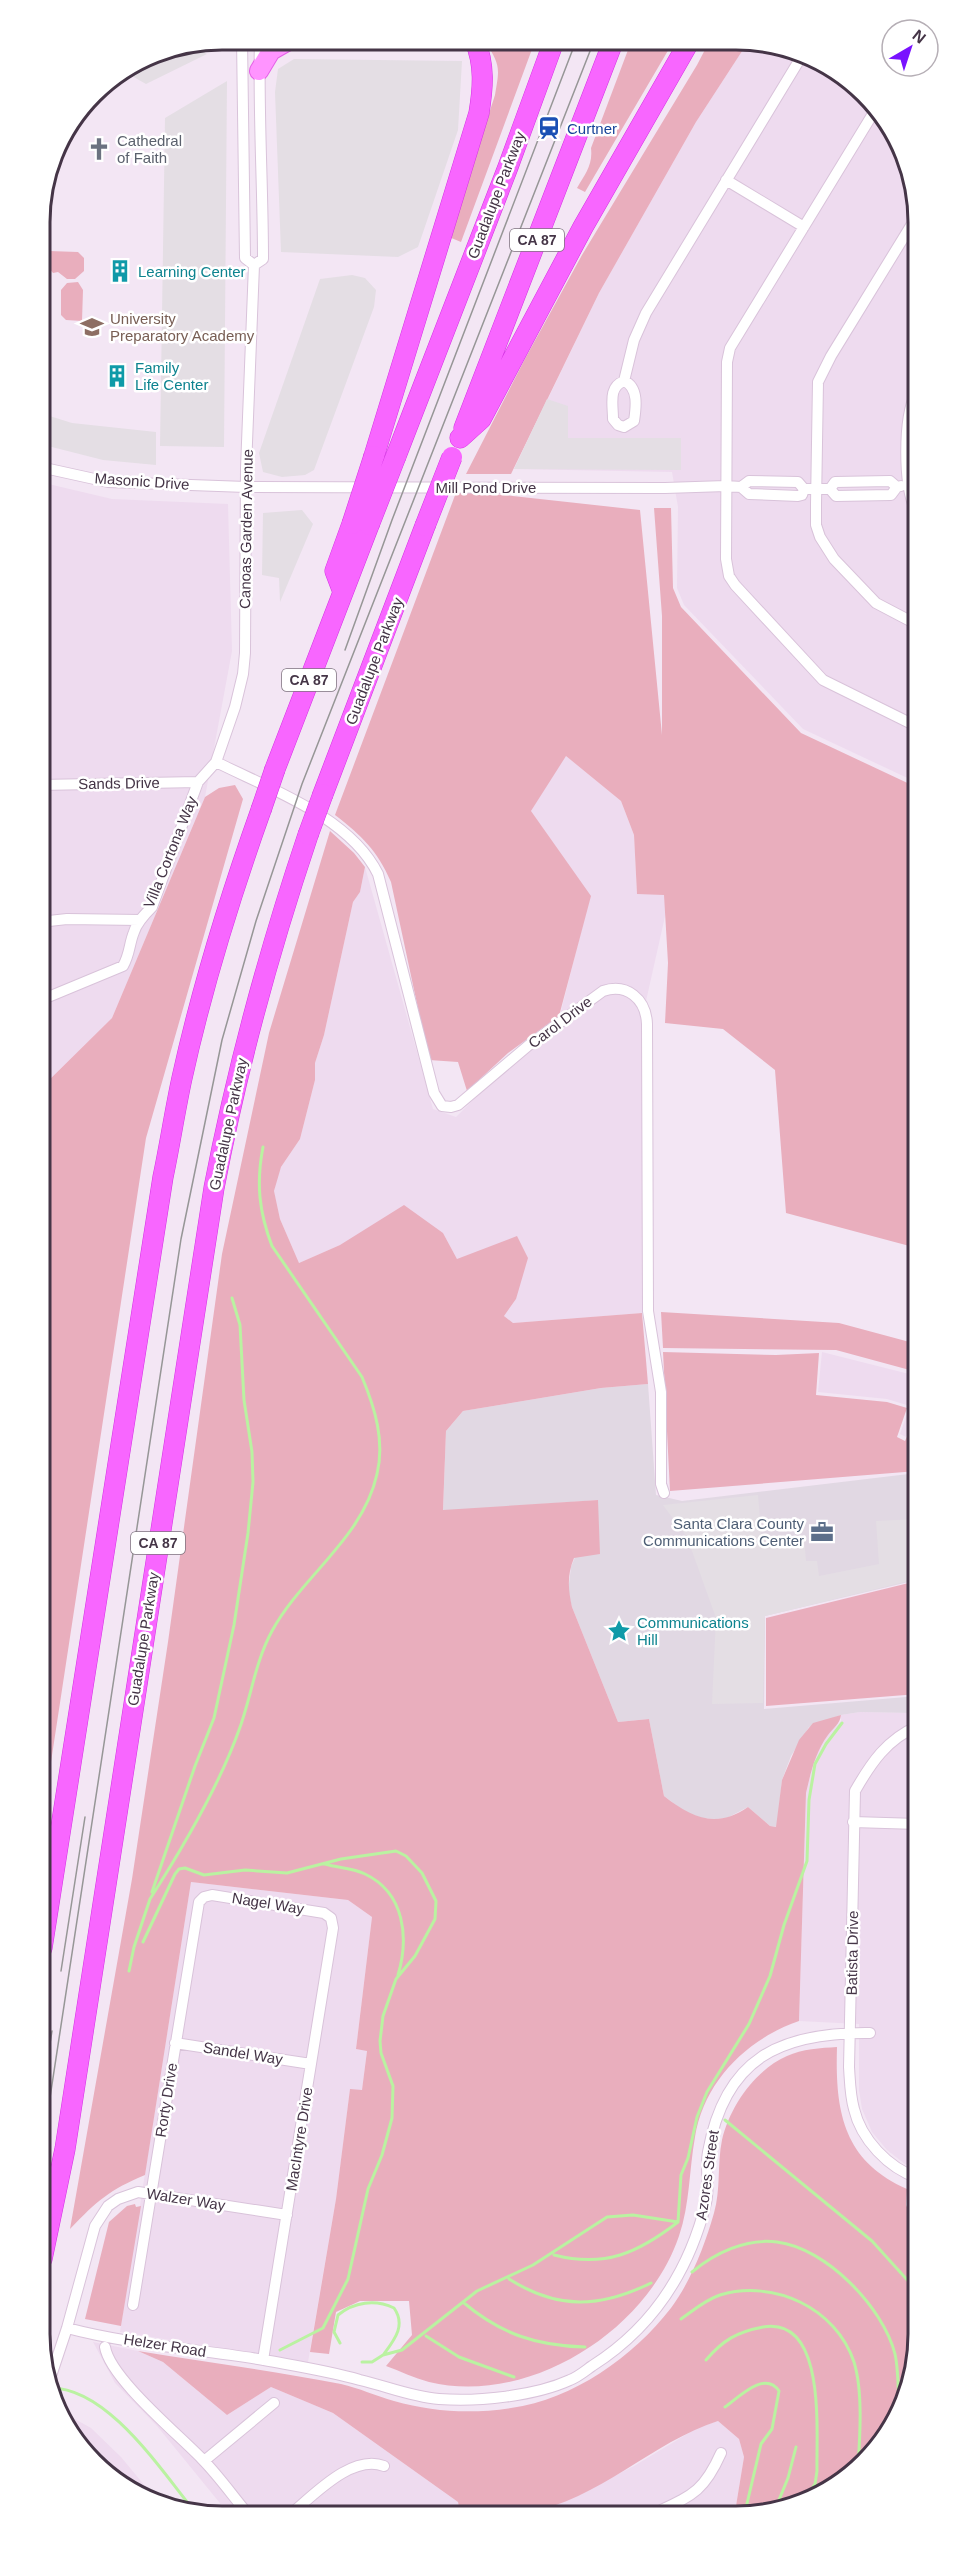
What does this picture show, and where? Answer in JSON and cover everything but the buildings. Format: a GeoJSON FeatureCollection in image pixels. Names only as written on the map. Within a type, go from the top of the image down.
{"type":"FeatureCollection","features":[{"type":"Feature","properties":{"kind":"highway"},"geometry":{"type":"LineString","coordinates":[[360,525],[374,456],[479,113],[483,79],[482,63],[478,50]]}},
{"type":"Feature","properties":{"kind":"highway","name":"Guadalupe Parkway"},"geometry":{"type":"LineString","coordinates":[[50,1897],[163,1176],[182,1078],[207,984],[236,883],[275,769],[343,592],[360,525],[396,456],[477,246],[548,50]]}},
{"type":"Feature","properties":{"kind":"highway","name":"Guadalupe Parkway"},"geometry":{"type":"LineString","coordinates":[[50,2221],[65,2149],[214,1188],[234,1092],[260,989],[323,794],[610,50]]}},
{"type":"Feature","properties":{"kind":"highway"},"geometry":{"type":"LineString","coordinates":[[460,438],[481,419],[592,210],[684,50]]}},
{"type":"Feature","properties":{"kind":"main road"},"geometry":{"type":"LineString","coordinates":[[260,71],[273,50]]}},
{"type":"Feature","properties":{"kind":"street","name":"Canoas Garden Avenue"},"geometry":{"type":"LineString","coordinates":[[242,50],[244,258],[254,265]]}},
{"type":"Feature","properties":{"kind":"street","name":"Canoas Garden Avenue"},"geometry":{"type":"LineString","coordinates":[[254,265],[263,259],[260,50]]}},
{"type":"Feature","properties":{"kind":"street"},"geometry":{"type":"LineString","coordinates":[[624,381],[634,390],[635,416],[634,421],[624,433],[614,422],[613,390],[616,385],[624,381],[634,340],[646,313],[798,61]]}},
{"type":"Feature","properties":{"kind":"street"},"geometry":{"type":"LineString","coordinates":[[872,116],[730,348],[727,362],[726,559],[729,576],[735,585],[823,680],[908,722]]}},
{"type":"Feature","properties":{"kind":"street"},"geometry":{"type":"LineString","coordinates":[[726,180],[804,227]]}},
{"type":"Feature","properties":{"kind":"street"},"geometry":{"type":"LineString","coordinates":[[908,230],[831,356],[818,382],[816,489],[816,525],[824,546],[876,603],[908,620]]}},
{"type":"Feature","properties":{"kind":"street","name":"Canoas Garden Avenue"},"geometry":{"type":"LineString","coordinates":[[198,782],[216,762],[235,707],[243,674],[246,487],[254,265]]}},
{"type":"Feature","properties":{"kind":"street","name":"Masonic Drive"},"geometry":{"type":"LineString","coordinates":[[50,469],[108,482],[246,487]]}},
{"type":"Feature","properties":{"kind":"street","name":"Mill Pond Drive"},"geometry":{"type":"LineString","coordinates":[[246,487],[741,487],[749,481],[798,482],[804,489],[830,489],[836,496],[891,495],[897,487],[908,486]]}},
{"type":"Feature","properties":{"kind":"street","name":"Carol Drive"},"geometry":{"type":"LineString","coordinates":[[216,762],[291,800],[334,825],[369,856],[378,874],[434,1094],[442,1106],[458,1106],[529,1045],[603,991],[614,988],[627,990],[643,1004],[647,1024],[648,1311],[661,1392],[661,1484],[664,1493]]}},
{"type":"Feature","properties":{"kind":"street","name":"Sands Drive"},"geometry":{"type":"LineString","coordinates":[[50,784],[198,782]]}},
{"type":"Feature","properties":{"kind":"street","name":"Villa Cortona Way"},"geometry":{"type":"LineString","coordinates":[[50,996],[123,966],[130,954],[134,932],[140,920],[152,907],[198,782]]}},
{"type":"Feature","properties":{"kind":"street","name":"Villa Cortona Way"},"geometry":{"type":"LineString","coordinates":[[50,921],[140,920]]}},
{"type":"Feature","properties":{"kind":"street","name":"Batista Drive"},"geometry":{"type":"LineString","coordinates":[[908,1732],[890,1743],[866,1772],[855,1791],[850,2033],[850,2084],[854,2109],[863,2134],[880,2154],[908,2173]]}},
{"type":"Feature","properties":{"kind":"street"},"geometry":{"type":"LineString","coordinates":[[853,1822],[908,1824]]}},
{"type":"Feature","properties":{"kind":"street","name":"Nagel Way"},"geometry":{"type":"LineString","coordinates":[[204,1897],[212,1895],[299,1908],[324,1913],[331,1918]]}},
{"type":"Feature","properties":{"kind":"street","name":"Rorty Drive"},"geometry":{"type":"LineString","coordinates":[[133,2305],[197,1907],[204,1897]]}},
{"type":"Feature","properties":{"kind":"street","name":"MacIntyre Drive"},"geometry":{"type":"LineString","coordinates":[[263,2360],[333,1928],[331,1918]]}},
{"type":"Feature","properties":{"kind":"street","name":"Azores Street"},"geometry":{"type":"LineString","coordinates":[[263,2360],[358,2379],[439,2399],[485,2399],[519,2394],[570,2380],[611,2354],[636,2332],[672,2288],[696,2240],[707,2199],[708,2155],[718,2111],[735,2082],[757,2059],[798,2039],[822,2034],[870,2033]]}},
{"type":"Feature","properties":{"kind":"street","name":"Sandel Way"},"geometry":{"type":"LineString","coordinates":[[175,2043],[311,2064]]}},
{"type":"Feature","properties":{"kind":"street","name":"Walzer Way"},"geometry":{"type":"LineString","coordinates":[[54,2369],[68,2328],[95,2226],[101,2215],[118,2199],[138,2192],[287,2215]]}},
{"type":"Feature","properties":{"kind":"street","name":"Helzer Road"},"geometry":{"type":"LineString","coordinates":[[68,2328],[263,2360]]}},
{"type":"Feature","properties":{"kind":"street"},"geometry":{"type":"LineString","coordinates":[[105,2348],[106,2355],[119,2376],[204,2461],[242,2506]]}},
{"type":"Feature","properties":{"kind":"street"},"geometry":{"type":"LineString","coordinates":[[204,2461],[274,2403]]}},
{"type":"Feature","properties":{"kind":"street"},"geometry":{"type":"LineString","coordinates":[[670,2506],[695,2494],[711,2476],[721,2453]]}},
{"type":"Feature","properties":{"kind":"street"},"geometry":{"type":"LineString","coordinates":[[300,2506],[348,2470],[373,2462],[384,2466]]}},
{"type":"Feature","properties":{"kind":"shaded area"},"geometry":{"type":"Polygon","coordinates":[[[490,50],[532,50],[461,242],[449,237],[495,95],[498,66],[490,50]]]}},
{"type":"Feature","properties":{"kind":"shaded area"},"geometry":{"type":"Polygon","coordinates":[[[628,50],[668,50],[585,192],[577,188],[590,164],[591,148],[628,50]]]}},
{"type":"Feature","properties":{"kind":"shaded area"},"geometry":{"type":"Polygon","coordinates":[[[705,50],[743,50],[696,122],[599,293],[511,474],[466,474],[582,255],[705,50]]]}},
{"type":"Feature","properties":{"kind":"shaded area"},"geometry":{"type":"Polygon","coordinates":[[[743,50],[770,53],[813,67],[832,78],[858,100],[885,135],[903,177],[908,210],[908,778],[803,729],[684,605],[677,588],[678,507],[672,472],[514,469],[599,293],[696,122],[743,50]]]}},
{"type":"Feature","properties":{"kind":"shaded area"},"geometry":{"type":"Polygon","coordinates":[[[202,51],[207,54],[146,84],[131,75],[166,59],[202,51]]]}},
{"type":"Feature","properties":{"kind":"shaded area"},"geometry":{"type":"Polygon","coordinates":[[[294,59],[462,61],[458,130],[418,247],[398,257],[281,252],[275,92],[278,69],[294,59]]]}},
{"type":"Feature","properties":{"kind":"shaded area"},"geometry":{"type":"Polygon","coordinates":[[[227,81],[224,447],[160,446],[165,118],[227,81]]]}},
{"type":"Feature","properties":{"kind":"shaded area"},"geometry":{"type":"Polygon","coordinates":[[[50,251],[78,252],[84,258],[84,271],[75,279],[67,279],[58,272],[53,273],[50,269],[50,251]]]}},
{"type":"Feature","properties":{"kind":"shaded area"},"geometry":{"type":"Polygon","coordinates":[[[352,275],[365,278],[376,290],[374,307],[314,470],[305,475],[282,477],[263,472],[259,453],[320,279],[352,275]]]}},
{"type":"Feature","properties":{"kind":"shaded area"},"geometry":{"type":"Polygon","coordinates":[[[78,282],[83,290],[82,321],[66,320],[61,315],[61,290],[67,283],[78,282]]]}},
{"type":"Feature","properties":{"kind":"shaded area"},"geometry":{"type":"Polygon","coordinates":[[[547,399],[568,406],[568,438],[681,438],[681,470],[514,469],[547,399]]]}},
{"type":"Feature","properties":{"kind":"shaded area"},"geometry":{"type":"Polygon","coordinates":[[[50,416],[72,423],[156,432],[156,465],[103,460],[50,447],[50,416]]]}},
{"type":"Feature","properties":{"kind":"shaded area"},"geometry":{"type":"Polygon","coordinates":[[[50,484],[112,499],[228,504],[232,651],[205,797],[112,1018],[50,1079],[50,484]]]}},
{"type":"Feature","properties":{"kind":"shaded area"},"geometry":{"type":"Polygon","coordinates":[[[457,490],[640,510],[662,735],[662,616],[654,508],[671,508],[673,588],[681,607],[801,733],[908,783],[908,1246],[786,1213],[775,1070],[723,1029],[665,1023],[668,963],[664,895],[637,894],[634,835],[621,801],[566,756],[531,811],[591,896],[559,1016],[508,1053],[467,1091],[458,1062],[429,1060],[391,882],[368,844],[335,815],[457,490]]]}},
{"type":"Feature","properties":{"kind":"shaded area"},"geometry":{"type":"Polygon","coordinates":[[[302,510],[313,524],[280,602],[279,578],[262,575],[263,513],[302,510]]]}},
{"type":"Feature","properties":{"kind":"shaded area"},"geometry":{"type":"Polygon","coordinates":[[[565,755],[621,801],[634,835],[637,894],[670,894],[642,1019],[642,1313],[513,1323],[504,1316],[516,1299],[457,1259],[443,1233],[340,1245],[299,1263],[280,1219],[274,1192],[276,1179],[281,1167],[300,1139],[315,1080],[315,1063],[324,1035],[353,902],[360,892],[365,867],[433,1109],[456,1117],[493,1080],[556,1031],[590,896],[531,811],[565,755]]]}},
{"type":"Feature","properties":{"kind":"shaded area"},"geometry":{"type":"Polygon","coordinates":[[[235,785],[243,799],[146,1138],[50,1768],[50,1079],[112,1018],[205,797],[219,788],[235,785]]]}},
{"type":"Feature","properties":{"kind":"shaded area"},"geometry":{"type":"Polygon","coordinates":[[[330,831],[354,853],[365,867],[360,892],[353,902],[324,1035],[315,1063],[315,1080],[300,1139],[281,1167],[274,1191],[280,1219],[299,1263],[340,1245],[404,1205],[443,1233],[457,1259],[517,1236],[528,1258],[516,1299],[504,1316],[513,1323],[642,1313],[648,1384],[601,1388],[463,1411],[446,1431],[443,1510],[598,1500],[600,1554],[574,1558],[569,1582],[572,1607],[618,1722],[649,1719],[664,1796],[684,1810],[704,1818],[715,1819],[736,1814],[748,1807],[770,1826],[776,1827],[782,1780],[799,1740],[813,1723],[841,1715],[820,1749],[806,1793],[799,2021],[762,2039],[746,2051],[718,2080],[708,2098],[695,2137],[683,2224],[663,2271],[640,2302],[612,2330],[580,2354],[544,2371],[506,2383],[467,2387],[429,2382],[386,2366],[412,2335],[409,2301],[360,2301],[336,2312],[329,2354],[310,2352],[336,2199],[350,2089],[362,2090],[367,2051],[356,2049],[372,1917],[348,1900],[191,1882],[145,2175],[104,2197],[70,2229],[132,1879],[168,1642],[222,1254],[269,1033],[330,831]]]}},
{"type":"Feature","properties":{"kind":"shaded area"},"geometry":{"type":"Polygon","coordinates":[[[661,1312],[839,1323],[908,1342],[908,1370],[836,1350],[663,1348],[661,1312]]]}},
{"type":"Feature","properties":{"kind":"shaded area"},"geometry":{"type":"Polygon","coordinates":[[[663,1352],[776,1355],[819,1353],[816,1395],[887,1402],[907,1408],[897,1437],[905,1441],[908,1434],[908,1472],[670,1491],[663,1352]]]}},
{"type":"Feature","properties":{"kind":"shaded area"},"geometry":{"type":"Polygon","coordinates":[[[822,1352],[908,1374],[908,1405],[887,1399],[818,1392],[822,1352]]]}},
{"type":"Feature","properties":{"kind":"shaded area"},"geometry":{"type":"Polygon","coordinates":[[[648,1384],[656,1495],[682,1501],[908,1474],[908,1582],[765,1616],[764,1709],[908,1697],[908,1713],[860,1712],[841,1715],[809,1727],[791,1756],[782,1780],[777,1827],[770,1826],[748,1807],[727,1818],[715,1819],[700,1818],[684,1811],[664,1796],[649,1719],[618,1722],[568,1592],[571,1567],[598,1500],[443,1511],[446,1431],[463,1411],[601,1388],[648,1384]]]}},
{"type":"Feature","properties":{"kind":"shaded area"},"geometry":{"type":"Polygon","coordinates":[[[908,1412],[908,1432],[906,1437],[900,1434],[908,1412]]]}},
{"type":"Feature","properties":{"kind":"shaded area"},"geometry":{"type":"Polygon","coordinates":[[[758,1495],[762,1542],[804,1537],[806,1561],[817,1561],[819,1576],[879,1564],[876,1521],[908,1519],[908,1581],[765,1616],[763,1703],[712,1704],[716,1618],[687,1537],[663,1505],[758,1495]]]}},
{"type":"Feature","properties":{"kind":"shaded area"},"geometry":{"type":"Polygon","coordinates":[[[908,1583],[908,1695],[766,1706],[766,1618],[908,1583]]]}},
{"type":"Feature","properties":{"kind":"shaded area"},"geometry":{"type":"Polygon","coordinates":[[[860,1712],[908,1713],[908,2165],[887,2150],[872,2132],[862,2109],[859,2090],[859,2024],[799,2021],[806,1793],[815,1756],[829,1733],[841,1721],[841,1715],[860,1712]]]}},
{"type":"Feature","properties":{"kind":"shaded area"},"geometry":{"type":"Polygon","coordinates":[[[191,1882],[348,1900],[372,1917],[356,2049],[367,2050],[362,2091],[350,2090],[336,2199],[308,2362],[120,2332],[191,1882]]]}},
{"type":"Feature","properties":{"kind":"shaded area"},"geometry":{"type":"Polygon","coordinates":[[[837,2047],[841,2113],[856,2149],[869,2164],[907,2189],[908,2345],[903,2378],[880,2429],[850,2463],[813,2488],[770,2502],[736,2506],[744,2457],[739,2439],[718,2421],[694,2430],[602,2484],[554,2506],[459,2506],[458,2502],[333,2413],[271,2387],[227,2415],[163,2362],[138,2351],[341,2384],[394,2401],[438,2410],[496,2410],[534,2403],[557,2395],[600,2373],[620,2359],[656,2326],[671,2308],[697,2262],[710,2225],[718,2195],[722,2140],[731,2114],[745,2090],[764,2070],[787,2056],[818,2048],[837,2047]]]}},
{"type":"Feature","properties":{"kind":"shaded area"},"geometry":{"type":"Polygon","coordinates":[[[135,2204],[136,2207],[141,2206],[121,2326],[85,2319],[109,2222],[127,2206],[135,2204]]]}},
{"type":"Feature","properties":{"kind":"shaded area"},"geometry":{"type":"Polygon","coordinates":[[[93,2342],[138,2351],[163,2362],[227,2415],[271,2387],[333,2413],[458,2502],[459,2506],[222,2506],[157,2426],[115,2383],[93,2342]]]}},
{"type":"Feature","properties":{"kind":"shaded area"},"geometry":{"type":"Polygon","coordinates":[[[72,2417],[91,2428],[121,2457],[148,2489],[117,2470],[100,2455],[85,2438],[72,2417]]]}},
{"type":"Feature","properties":{"kind":"shaded area"},"geometry":{"type":"Polygon","coordinates":[[[718,2421],[739,2439],[744,2457],[736,2506],[550,2506],[561,2503],[634,2466],[697,2428],[718,2421]]]}},
{"type":"Feature","properties":{"kind":"waterway"},"geometry":{"type":"LineString","coordinates":[[150,1899],[187,1838],[221,1773],[239,1730],[261,1655],[272,1631],[299,1592],[346,1537],[359,1518],[370,1497],[379,1462],[377,1425],[362,1377],[272,1246],[264,1221],[260,1197],[263,1147]]}},
{"type":"Feature","properties":{"kind":"waterway"},"geometry":{"type":"LineString","coordinates":[[152,1892],[214,1718],[234,1625],[248,1533],[253,1482],[252,1452],[244,1400],[240,1325],[232,1298]]}},
{"type":"Feature","properties":{"kind":"waterway"},"geometry":{"type":"LineString","coordinates":[[678,2222],[681,2175],[688,2158],[697,2117],[707,2092],[749,2024],[770,1976],[784,1925],[807,1861],[809,1800],[815,1764],[826,1744],[842,1723]]}},
{"type":"Feature","properties":{"kind":"waterway"},"geometry":{"type":"LineString","coordinates":[[143,1942],[175,1874],[179,1869],[185,1868],[204,1875],[245,1870],[287,1873],[341,1859],[396,1851],[406,1856],[422,1873],[436,1901],[435,1919],[415,1956],[396,1979],[383,2016],[381,2053],[393,2086],[392,2118],[382,2155],[368,2189],[348,2279],[323,2328],[280,2350]]}},
{"type":"Feature","properties":{"kind":"waterway"},"geometry":{"type":"LineString","coordinates":[[325,1864],[365,1874],[389,1893],[401,1918],[403,1932],[398,1975]]}},
{"type":"Feature","properties":{"kind":"waterway"},"geometry":{"type":"LineString","coordinates":[[129,1971],[134,1947],[150,1899]]}},
{"type":"Feature","properties":{"kind":"waterway"},"geometry":{"type":"LineString","coordinates":[[725,2120],[872,2241],[908,2281]]}},
{"type":"Feature","properties":{"kind":"waterway"},"geometry":{"type":"LineString","coordinates":[[362,2362],[372,2362],[383,2355],[402,2350],[477,2291],[533,2265],[607,2217],[633,2215],[678,2222]]}},
{"type":"Feature","properties":{"kind":"waterway"},"geometry":{"type":"LineString","coordinates":[[554,2255],[589,2260],[620,2255],[649,2242],[678,2222]]}},
{"type":"Feature","properties":{"kind":"waterway"},"geometry":{"type":"LineString","coordinates":[[692,2272],[721,2253],[754,2242],[777,2242],[814,2255],[850,2283],[878,2318],[895,2354],[898,2390]]}},
{"type":"Feature","properties":{"kind":"waterway"},"geometry":{"type":"LineString","coordinates":[[509,2279],[545,2296],[579,2302],[614,2297],[651,2283]]}},
{"type":"Feature","properties":{"kind":"waterway"},"geometry":{"type":"LineString","coordinates":[[681,2319],[715,2297],[741,2291],[761,2291],[781,2295],[800,2302],[818,2313],[833,2326],[854,2362],[860,2400],[859,2454]]}},
{"type":"Feature","properties":{"kind":"waterway"},"geometry":{"type":"LineString","coordinates":[[340,2343],[334,2332],[338,2315],[351,2307],[365,2303],[379,2303],[394,2308],[399,2320],[398,2332],[384,2354]]}},
{"type":"Feature","properties":{"kind":"waterway"},"geometry":{"type":"LineString","coordinates":[[464,2303],[492,2323],[520,2336],[551,2344],[585,2347]]}},
{"type":"Feature","properties":{"kind":"waterway"},"geometry":{"type":"LineString","coordinates":[[706,2360],[718,2347],[731,2338],[763,2327],[784,2328],[798,2340],[808,2358],[814,2381],[817,2471],[812,2488]]}},
{"type":"Feature","properties":{"kind":"waterway"},"geometry":{"type":"LineString","coordinates":[[426,2336],[459,2357],[514,2377]]}},
{"type":"Feature","properties":{"kind":"waterway"},"geometry":{"type":"LineString","coordinates":[[725,2407],[759,2384],[773,2385],[779,2391],[772,2429],[761,2444],[747,2505]]}},
{"type":"Feature","properties":{"kind":"waterway"},"geometry":{"type":"LineString","coordinates":[[59,2389],[72,2391],[92,2401],[113,2416],[150,2455],[187,2502]]}},
{"type":"Feature","properties":{"kind":"waterway"},"geometry":{"type":"LineString","coordinates":[[779,2500],[788,2478],[796,2447]]}},
{"type":"Feature","properties":{"kind":"tram line"},"geometry":{"type":"LineString","coordinates":[[345,650],[392,520],[573,50]]}},
{"type":"Feature","properties":{"kind":"tram line"},"geometry":{"type":"LineString","coordinates":[[50,2098],[181,1239],[222,1040],[256,921],[302,784],[590,50]]}},
{"type":"Feature","properties":{"kind":"tram line"},"geometry":{"type":"LineString","coordinates":[[61,1971],[85,1817]]}},
{"type":"Feature","properties":{"kind":"tram line"},"geometry":{"type":"LineString","coordinates":[[50,2043],[52,2031]]}},
{"type":"Feature","properties":{"kind":"place","name":"Curtner"},"geometry":{"type":"Point","coordinates":[549,128]}},
{"type":"Feature","properties":{"kind":"place","name":"Cathedral of Faith"},"geometry":{"type":"Point","coordinates":[99,149]}},
{"type":"Feature","properties":{"kind":"place","name":"Learning Center"},"geometry":{"type":"Point","coordinates":[120,271]}},
{"type":"Feature","properties":{"kind":"place","name":"University Preparatory Academy"},"geometry":{"type":"Point","coordinates":[92,327]}},
{"type":"Feature","properties":{"kind":"place","name":"Family Life Center"},"geometry":{"type":"Point","coordinates":[117,376]}},
{"type":"Feature","properties":{"kind":"place","name":"Santa Clara County Communications Center"},"geometry":{"type":"Point","coordinates":[822,1532]}},
{"type":"Feature","properties":{"kind":"place","name":"Communications Hill"},"geometry":{"type":"Point","coordinates":[619,1631]}}]}
